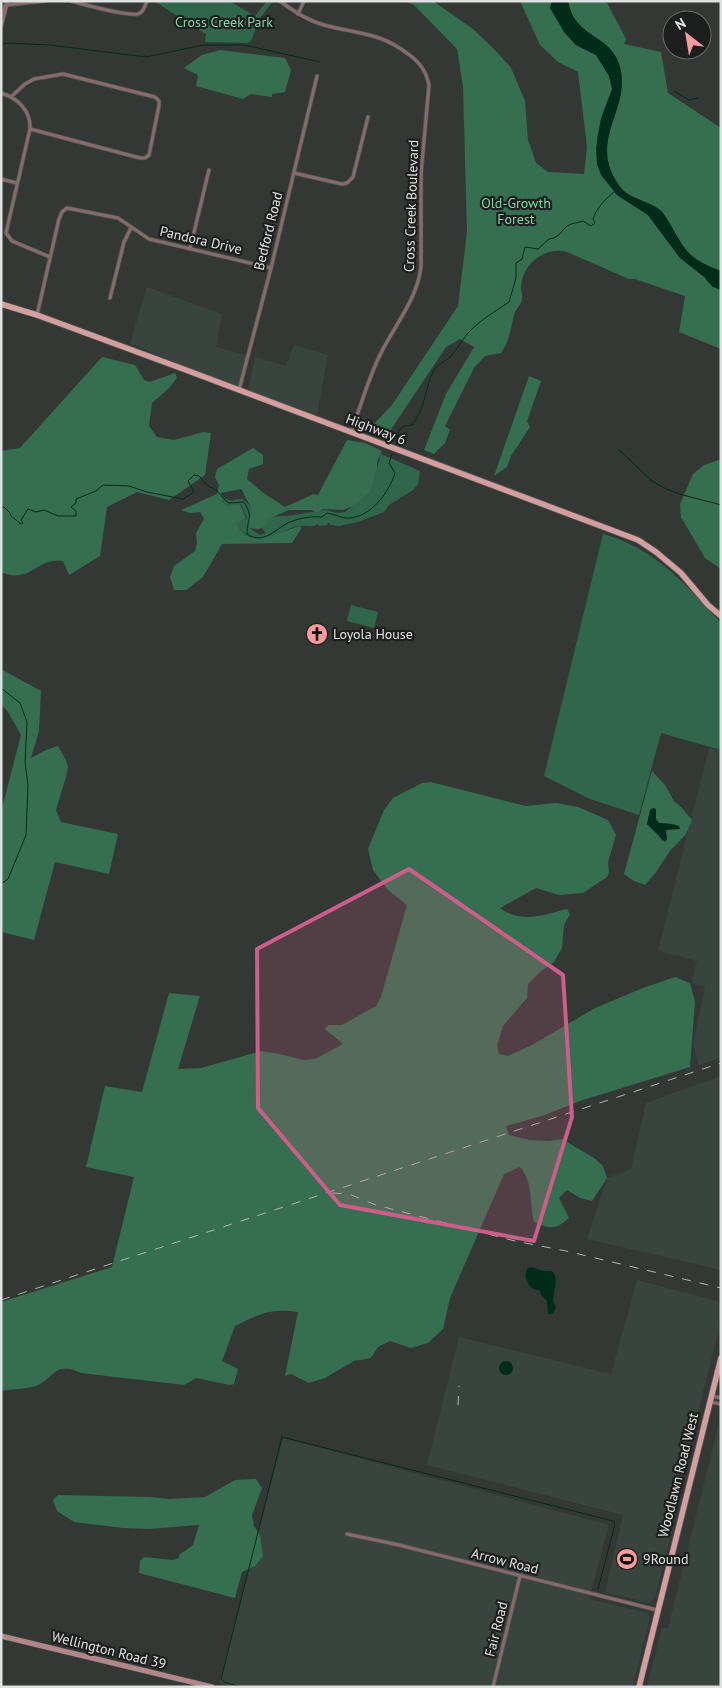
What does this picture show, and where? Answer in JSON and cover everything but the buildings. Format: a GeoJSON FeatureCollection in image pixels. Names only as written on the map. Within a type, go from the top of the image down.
{"type":"FeatureCollection","features":[{"type":"Feature","properties":{"kind":"main road","name":"Highway 6"},"geometry":{"type":"LineString","coordinates":[[1,304],[37,315],[638,540],[681,572],[708,605],[720,615]]}},
{"type":"Feature","properties":{"kind":"main road","name":"Woodlawn Road West"},"geometry":{"type":"LineString","coordinates":[[640,1687],[721,1358]]}},
{"type":"Feature","properties":{"kind":"main road","name":"Wellington Road 39"},"geometry":{"type":"LineString","coordinates":[[1,1636],[212,1687]]}},
{"type":"Feature","properties":{"kind":"street"},"geometry":{"type":"LineString","coordinates":[[1,25],[6,3],[45,1]]}},
{"type":"Feature","properties":{"kind":"street"},"geometry":{"type":"LineString","coordinates":[[71,1],[123,13],[139,14],[142,12],[147,1]]}},
{"type":"Feature","properties":{"kind":"street","name":"Cross Creek Boulevard"},"geometry":{"type":"LineString","coordinates":[[280,1],[298,14],[323,25],[372,35],[394,43],[422,66],[427,75],[429,85],[421,174],[421,268],[419,281],[412,298],[380,355],[351,433]]}},
{"type":"Feature","properties":{"kind":"street"},"geometry":{"type":"LineString","coordinates":[[298,14],[304,1]]}},
{"type":"Feature","properties":{"kind":"street"},"geometry":{"type":"LineString","coordinates":[[12,96],[25,84],[34,79],[63,74],[156,97],[159,101],[149,155],[145,158],[30,129]]}},
{"type":"Feature","properties":{"kind":"street","name":"Bedford Road"},"geometry":{"type":"LineString","coordinates":[[239,390],[271,268],[317,76]]}},
{"type":"Feature","properties":{"kind":"street"},"geometry":{"type":"LineString","coordinates":[[1,93],[12,96],[27,112],[31,120],[6,230],[7,235],[12,241],[50,257],[37,315]]}},
{"type":"Feature","properties":{"kind":"street"},"geometry":{"type":"LineString","coordinates":[[294,173],[342,184],[350,181],[353,177],[368,117]]}},
{"type":"Feature","properties":{"kind":"street"},"geometry":{"type":"LineString","coordinates":[[190,249],[209,170]]}},
{"type":"Feature","properties":{"kind":"street"},"geometry":{"type":"LineString","coordinates":[[1,179],[18,183]]}},
{"type":"Feature","properties":{"kind":"street","name":"Pandora Drive"},"geometry":{"type":"LineString","coordinates":[[50,257],[59,219],[62,212],[67,208],[118,218],[149,240],[271,268]]}},
{"type":"Feature","properties":{"kind":"street"},"geometry":{"type":"LineString","coordinates":[[110,298],[124,242],[131,228]]}},
{"type":"Feature","properties":{"kind":"street"},"geometry":{"type":"LineString","coordinates":[[710,1399],[721,1398]]}},
{"type":"Feature","properties":{"kind":"street"},"geometry":{"type":"LineString","coordinates":[[710,1399],[721,1404]]}},
{"type":"Feature","properties":{"kind":"street","name":"Arrow Road"},"geometry":{"type":"LineString","coordinates":[[347,1534],[399,1545],[658,1610]]}},
{"type":"Feature","properties":{"kind":"street","name":"Fair Road"},"geometry":{"type":"LineString","coordinates":[[493,1687],[520,1576]]}},
{"type":"Feature","properties":{"kind":"highlighted area"},"geometry":{"type":"Polygon","coordinates":[[[409,869],[563,975],[572,1117],[534,1241],[340,1205],[258,1108],[257,949],[409,869]]]}},
{"type":"Feature","properties":{"kind":"shaded area"},"geometry":{"type":"Polygon","coordinates":[[[552,1],[568,1],[577,22],[608,46],[619,64],[622,80],[620,96],[608,140],[607,155],[611,171],[621,188],[630,195],[659,209],[684,248],[691,255],[721,271],[721,287],[680,258],[648,215],[617,195],[601,175],[597,164],[596,149],[601,119],[612,89],[609,76],[596,55],[576,45],[564,32],[550,8],[552,1]]]}},
{"type":"Feature","properties":{"kind":"shaded area"},"geometry":{"type":"Polygon","coordinates":[[[147,287],[222,314],[216,347],[246,355],[237,388],[206,377],[130,343],[147,287]]]}},
{"type":"Feature","properties":{"kind":"shaded area"},"geometry":{"type":"Polygon","coordinates":[[[294,345],[328,355],[317,414],[248,392],[255,357],[286,366],[294,345]]]}},
{"type":"Feature","properties":{"kind":"shaded area"},"geometry":{"type":"Polygon","coordinates":[[[709,748],[721,750],[721,1058],[699,1065],[693,1044],[705,987],[691,983],[697,961],[658,951],[709,748]]]}},
{"type":"Feature","properties":{"kind":"shaded area"},"geometry":{"type":"Polygon","coordinates":[[[656,809],[656,819],[659,823],[679,826],[680,829],[666,830],[667,839],[665,842],[647,824],[650,810],[656,809]]]}},
{"type":"Feature","properties":{"kind":"shaded area"},"geometry":{"type":"Polygon","coordinates":[[[721,1076],[721,1270],[587,1239],[607,1178],[631,1169],[646,1103],[721,1076]]]}},
{"type":"Feature","properties":{"kind":"shaded area"},"geometry":{"type":"Polygon","coordinates":[[[532,1267],[543,1271],[552,1271],[555,1275],[556,1284],[553,1298],[556,1307],[553,1314],[548,1314],[547,1301],[540,1291],[531,1288],[527,1280],[528,1268],[532,1267]]]}},
{"type":"Feature","properties":{"kind":"shaded area"},"geometry":{"type":"Polygon","coordinates":[[[637,1280],[721,1302],[721,1321],[669,1526],[673,1528],[655,1597],[649,1603],[605,1592],[623,1515],[427,1465],[459,1337],[611,1374],[637,1280]]]}},
{"type":"Feature","properties":{"kind":"shaded area"},"geometry":{"type":"Polygon","coordinates":[[[503,1361],[509,1361],[513,1368],[509,1375],[503,1375],[499,1371],[499,1365],[503,1361]]]}},
{"type":"Feature","properties":{"kind":"shaded area"},"geometry":{"type":"Polygon","coordinates":[[[721,1415],[721,1687],[647,1687],[662,1628],[668,1628],[721,1415]]]}},
{"type":"Feature","properties":{"kind":"shaded area"},"geometry":{"type":"Polygon","coordinates":[[[283,1438],[609,1525],[589,1599],[648,1613],[650,1616],[633,1687],[233,1687],[219,1683],[283,1438]]]}},
{"type":"Feature","properties":{"kind":"green space","name":"Cross Creek Park"},"geometry":{"type":"Polygon","coordinates":[[[154,1],[229,1],[255,16],[267,1],[273,1],[260,18],[251,41],[247,43],[205,42],[206,34],[154,1]]]}},
{"type":"Feature","properties":{"kind":"green space","name":"Old-Growth Forest"},"geometry":{"type":"Polygon","coordinates":[[[404,1],[433,1],[473,29],[496,51],[511,68],[525,101],[528,140],[536,163],[548,172],[584,174],[587,147],[578,72],[558,62],[540,45],[520,1],[552,1],[564,32],[576,45],[596,55],[609,76],[612,89],[601,119],[597,138],[597,164],[617,195],[648,215],[680,258],[721,287],[721,349],[679,332],[685,296],[635,279],[629,279],[567,252],[551,252],[543,254],[530,264],[522,279],[522,301],[515,312],[509,338],[504,348],[501,353],[485,356],[474,368],[445,426],[450,430],[445,443],[434,454],[424,450],[446,394],[474,347],[460,339],[446,347],[386,437],[368,430],[392,405],[458,306],[467,232],[463,86],[457,49],[414,5],[404,1]]]}},
{"type":"Feature","properties":{"kind":"green space"},"geometry":{"type":"Polygon","coordinates":[[[568,1],[606,1],[626,39],[624,44],[661,52],[668,93],[721,128],[721,271],[691,255],[663,214],[654,206],[625,192],[611,171],[607,155],[608,140],[620,96],[622,80],[619,64],[608,48],[577,23],[568,1]]]}},
{"type":"Feature","properties":{"kind":"green space"},"geometry":{"type":"Polygon","coordinates":[[[220,50],[285,58],[291,70],[285,92],[272,94],[272,97],[251,94],[243,99],[196,86],[198,75],[184,68],[202,55],[220,50]]]}},
{"type":"Feature","properties":{"kind":"green space"},"geometry":{"type":"Polygon","coordinates":[[[102,357],[135,365],[144,380],[150,382],[175,373],[177,378],[152,403],[149,426],[157,437],[174,440],[203,432],[211,433],[205,475],[169,500],[137,492],[107,507],[100,556],[69,575],[63,561],[47,562],[27,573],[19,575],[1,572],[1,451],[20,448],[102,357]]]}},
{"type":"Feature","properties":{"kind":"green space"},"geometry":{"type":"Polygon","coordinates":[[[529,376],[541,381],[527,421],[530,427],[511,456],[507,467],[494,476],[529,376]]]}},
{"type":"Feature","properties":{"kind":"green space"},"geometry":{"type":"Polygon","coordinates":[[[347,440],[365,443],[382,451],[377,462],[371,492],[353,506],[343,510],[323,509],[316,513],[312,510],[289,510],[268,519],[266,526],[258,529],[250,528],[251,507],[241,489],[221,493],[222,501],[227,506],[240,504],[246,518],[237,524],[250,537],[266,537],[300,526],[301,529],[292,543],[222,544],[203,577],[186,590],[174,590],[170,577],[174,566],[195,551],[197,543],[196,533],[204,519],[200,512],[190,513],[181,510],[217,494],[219,485],[215,477],[217,469],[253,448],[263,455],[263,464],[249,469],[247,479],[262,492],[285,507],[314,494],[318,495],[347,440]]]}},
{"type":"Feature","properties":{"kind":"green space"},"geometry":{"type":"Polygon","coordinates":[[[381,454],[420,471],[418,484],[413,490],[389,505],[384,512],[358,522],[339,526],[331,525],[328,522],[327,525],[320,526],[318,524],[295,527],[274,537],[258,539],[248,536],[237,524],[247,518],[241,504],[227,506],[222,501],[221,495],[232,501],[243,499],[251,507],[250,528],[260,535],[266,533],[260,526],[265,517],[287,516],[325,510],[337,513],[345,512],[371,492],[381,454]]]}},
{"type":"Feature","properties":{"kind":"green space"},"geometry":{"type":"Polygon","coordinates":[[[721,461],[721,569],[705,558],[681,517],[680,504],[693,474],[704,465],[721,461]]]}},
{"type":"Feature","properties":{"kind":"green space"},"geometry":{"type":"Polygon","coordinates":[[[603,534],[622,540],[654,558],[682,582],[721,623],[721,750],[661,733],[639,815],[590,799],[544,776],[603,534]]]}},
{"type":"Feature","properties":{"kind":"green space"},"geometry":{"type":"Polygon","coordinates":[[[351,605],[378,612],[374,628],[347,621],[351,605]]]}},
{"type":"Feature","properties":{"kind":"green space"},"geometry":{"type":"Polygon","coordinates":[[[1,669],[41,691],[39,731],[31,758],[58,746],[66,760],[68,767],[66,777],[56,810],[61,822],[118,834],[109,874],[55,862],[34,940],[1,932],[1,812],[21,735],[8,712],[1,704],[1,669]]]}},
{"type":"Feature","properties":{"kind":"green space"},"geometry":{"type":"Polygon","coordinates":[[[652,771],[665,785],[674,801],[692,820],[686,834],[670,851],[645,885],[634,881],[624,874],[652,771]],[[656,809],[647,824],[656,831],[662,841],[666,836],[666,830],[672,824],[659,823],[656,819],[656,809]]]}},
{"type":"Feature","properties":{"kind":"green space"},"geometry":{"type":"Polygon","coordinates":[[[431,782],[526,806],[556,803],[578,807],[608,820],[616,835],[608,862],[609,873],[607,877],[583,893],[559,895],[536,888],[500,908],[516,916],[525,917],[541,916],[567,909],[570,914],[564,925],[562,948],[554,962],[528,984],[527,998],[503,1026],[497,1046],[499,1054],[508,1056],[532,1045],[595,1008],[675,977],[690,983],[695,1002],[690,1067],[506,1126],[509,1135],[529,1140],[549,1141],[562,1139],[594,1158],[603,1166],[607,1178],[592,1201],[580,1198],[567,1190],[559,1198],[569,1218],[560,1225],[548,1227],[534,1222],[529,1186],[520,1167],[504,1174],[450,1298],[443,1329],[428,1343],[411,1348],[390,1341],[378,1347],[371,1358],[354,1361],[325,1378],[309,1383],[291,1374],[285,1376],[298,1312],[280,1311],[258,1315],[235,1326],[222,1361],[238,1369],[234,1384],[230,1385],[196,1378],[184,1385],[81,1373],[65,1369],[55,1372],[36,1386],[1,1391],[1,1302],[112,1267],[134,1177],[86,1167],[105,1086],[142,1092],[169,993],[200,996],[178,1069],[201,1068],[261,1051],[303,1060],[315,1059],[343,1044],[325,1029],[328,1025],[342,1025],[376,1006],[381,997],[407,905],[388,890],[373,870],[368,849],[384,810],[393,798],[422,783],[431,782]]]}},
{"type":"Feature","properties":{"kind":"green space"},"geometry":{"type":"Polygon","coordinates":[[[256,1479],[262,1488],[252,1515],[254,1526],[260,1535],[263,1556],[255,1566],[242,1572],[235,1598],[139,1573],[140,1561],[144,1557],[173,1560],[179,1558],[179,1555],[193,1545],[199,1525],[148,1529],[74,1522],[57,1511],[53,1500],[58,1495],[169,1499],[205,1497],[235,1480],[256,1479]]]}},
{"type":"Feature","properties":{"kind":"waterway"},"geometry":{"type":"LineString","coordinates":[[2,44],[50,45],[146,57],[203,45],[244,45],[320,62]]}},
{"type":"Feature","properties":{"kind":"waterway"},"geometry":{"type":"LineString","coordinates":[[674,91],[689,100],[698,98]]}},
{"type":"Feature","properties":{"kind":"waterway"},"geometry":{"type":"LineString","coordinates":[[396,445],[399,431],[403,427],[412,425],[420,412],[434,369],[450,357],[473,328],[509,302],[516,278],[516,263],[522,259],[525,247],[538,249],[549,239],[557,236],[572,224],[583,221],[591,226],[595,223],[594,215],[604,201],[614,192]]}},
{"type":"Feature","properties":{"kind":"waterway"},"geometry":{"type":"LineString","coordinates":[[708,277],[714,284],[721,287]]}},
{"type":"Feature","properties":{"kind":"waterway"},"geometry":{"type":"LineString","coordinates":[[617,448],[651,480],[659,485],[676,493],[721,505]]}},
{"type":"Feature","properties":{"kind":"waterway"},"geometry":{"type":"LineString","coordinates":[[1,508],[4,507],[21,524],[23,523],[21,520],[28,509],[36,512],[44,510],[58,516],[76,516],[76,511],[71,507],[76,503],[76,499],[96,491],[103,485],[129,486],[147,492],[183,499],[194,492],[188,481],[194,475],[199,476],[229,503],[244,502],[249,512],[247,534],[259,538],[265,537],[285,524],[302,518],[322,517],[327,513],[350,518],[365,513],[378,502],[389,488],[395,473],[389,463],[392,454]]}},
{"type":"Feature","properties":{"kind":"waterway"},"geometry":{"type":"LineString","coordinates":[[1,688],[20,703],[27,722],[25,762],[28,785],[26,835],[8,879],[1,884]]}},
{"type":"Feature","properties":{"kind":"waterway"},"geometry":{"type":"LineString","coordinates":[[241,1687],[224,1682],[221,1679],[282,1437],[613,1521],[615,1524],[598,1589]]}},
{"type":"Feature","properties":{"kind":"railway"},"geometry":{"type":"LineString","coordinates":[[1,1300],[721,1063]]}},
{"type":"Feature","properties":{"kind":"railway"},"geometry":{"type":"LineString","coordinates":[[333,1193],[349,1194],[376,1205],[515,1241],[566,1251],[721,1288]]}},
{"type":"Feature","properties":{"kind":"railway"},"geometry":{"type":"LineString","coordinates":[[458,1405],[459,1386]]}},
{"type":"Feature","properties":{"kind":"place","name":"Loyola House"},"geometry":{"type":"Point","coordinates":[317,634]}},
{"type":"Feature","properties":{"kind":"place","name":"9Round"},"geometry":{"type":"Point","coordinates":[627,1559]}}]}
